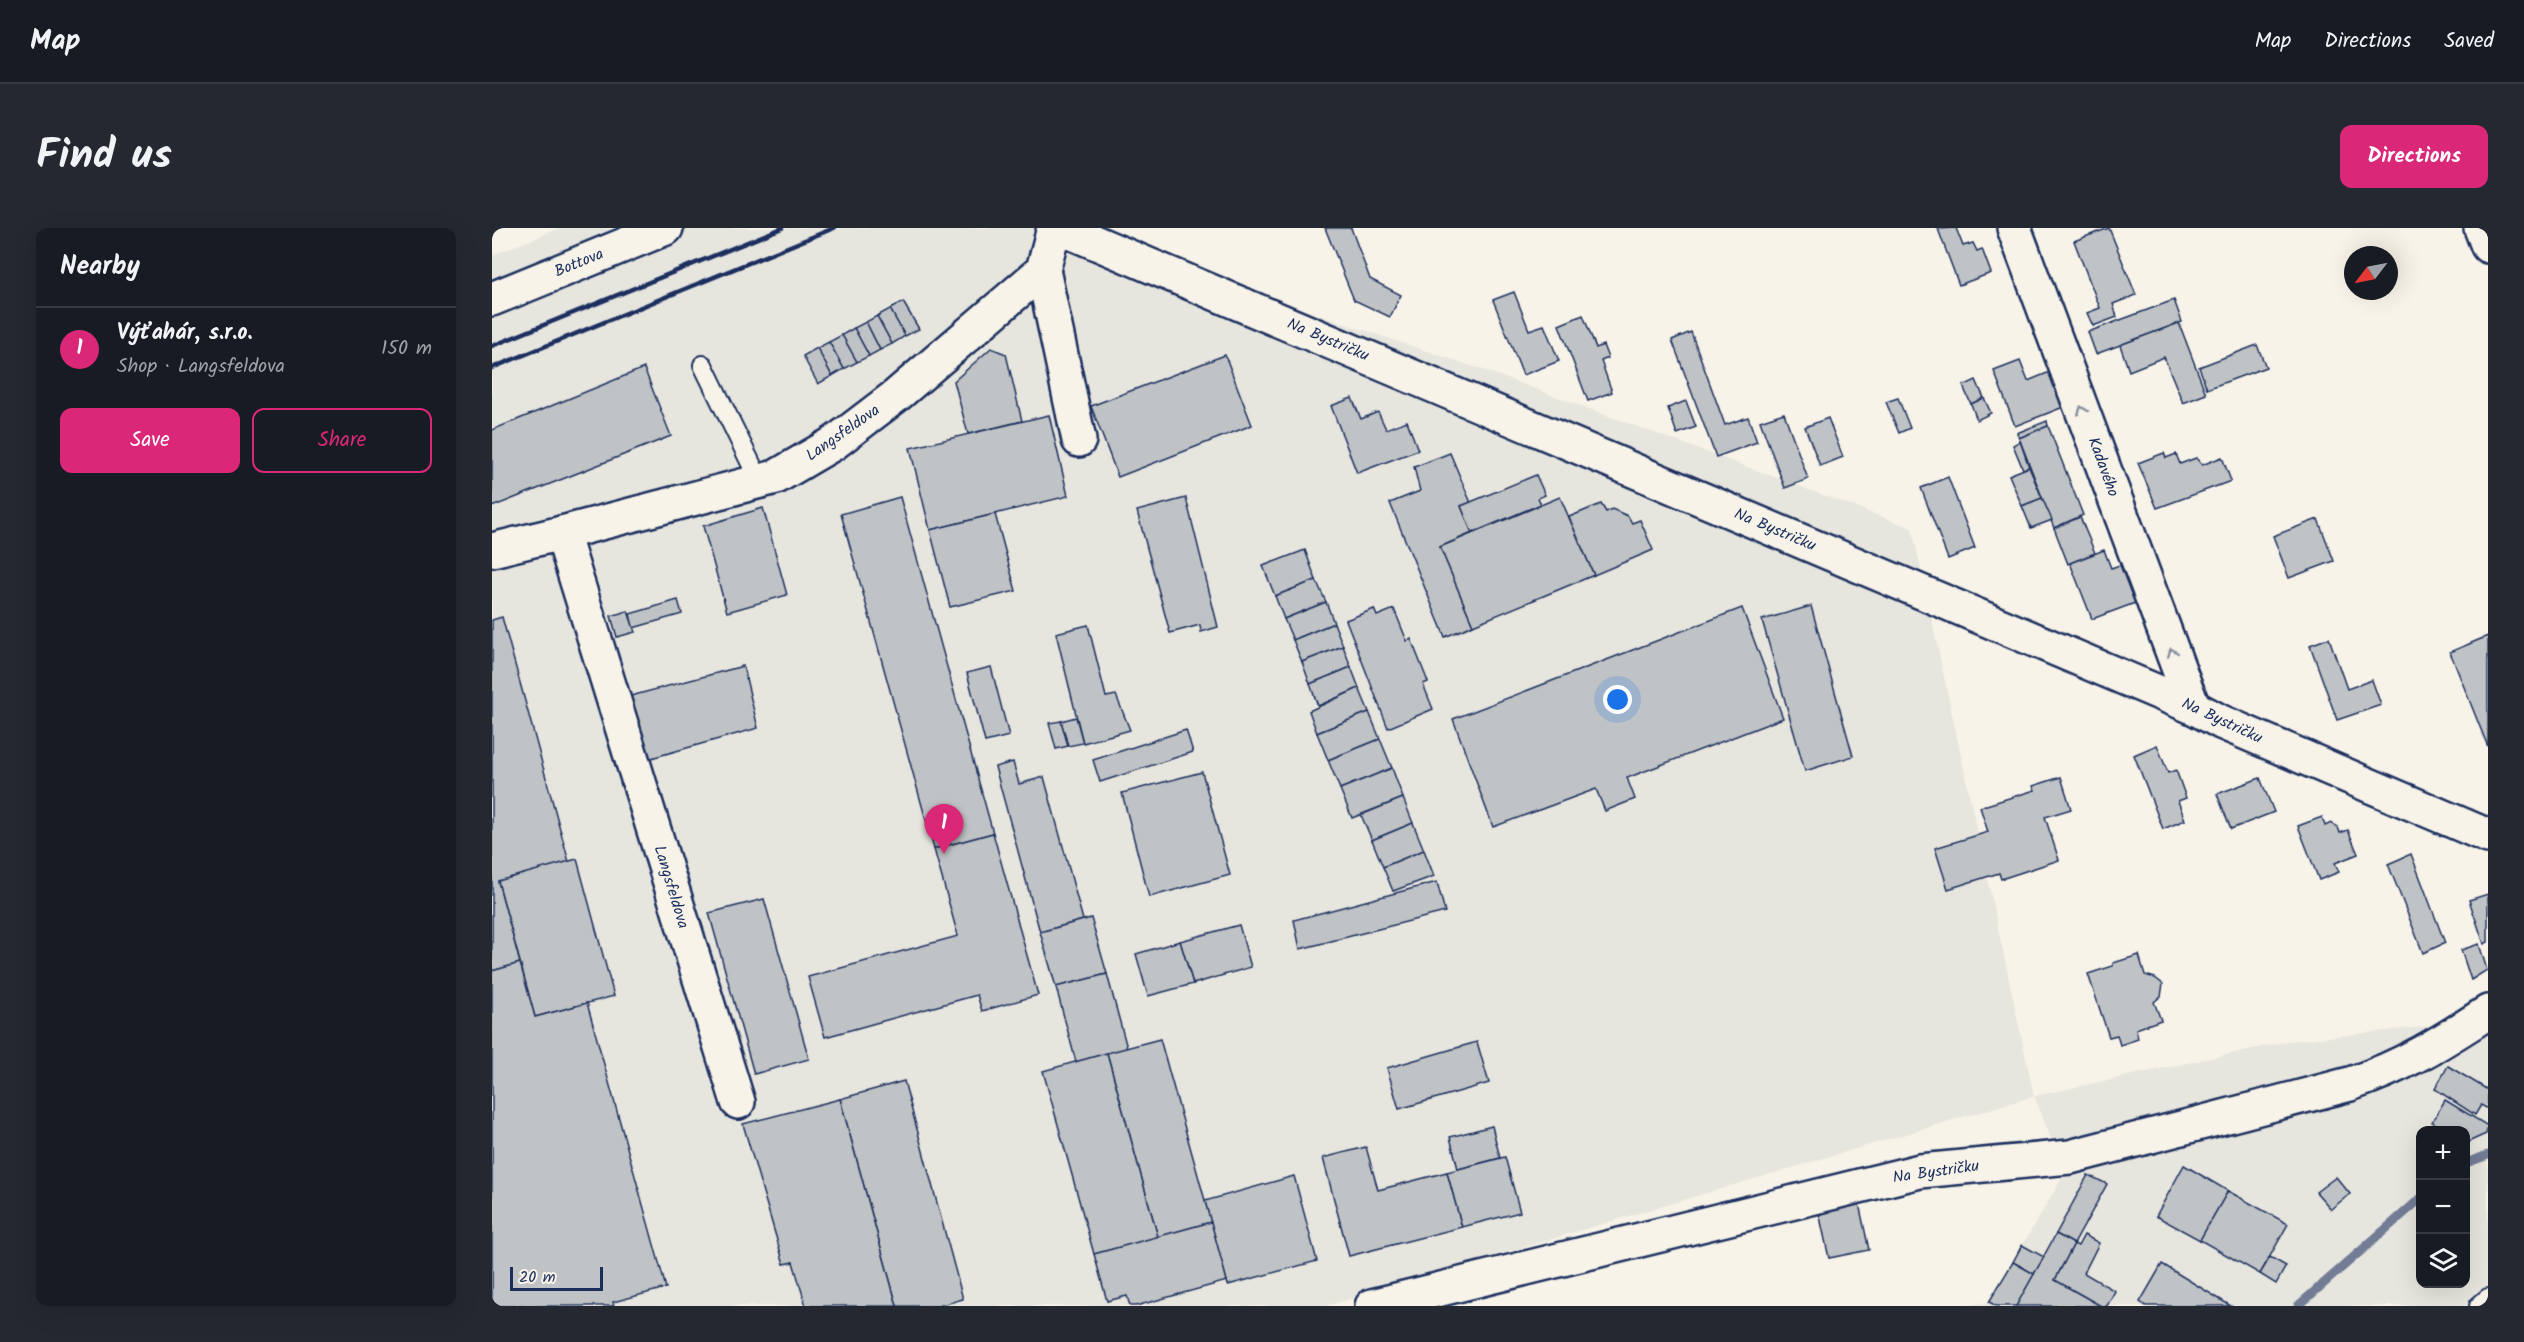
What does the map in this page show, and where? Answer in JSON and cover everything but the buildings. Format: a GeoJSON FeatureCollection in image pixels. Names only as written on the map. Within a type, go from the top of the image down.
{"type":"FeatureCollection","features":[{"type":"Feature","properties":{"kind":"street","name":"Bottova"},"geometry":{"type":"LineString","coordinates":[[492,299],[666,228]]}},
{"type":"Feature","properties":{"kind":"street"},"geometry":{"type":"LineString","coordinates":[[1054,228],[1043,270],[1079,440]]}},
{"type":"Feature","properties":{"kind":"street","name":"Na Bystričku"},"geometry":{"type":"LineString","coordinates":[[1061,228],[2193,707],[2221,722],[2488,836]]}},
{"type":"Feature","properties":{"kind":"street","name":"Kadavého"},"geometry":{"type":"LineString","coordinates":[[2014,228],[2193,707]]}},
{"type":"Feature","properties":{"kind":"street"},"geometry":{"type":"LineString","coordinates":[[2481,228],[2488,246]]}},
{"type":"Feature","properties":{"kind":"street","name":"Langsfeldova"},"geometry":{"type":"LineString","coordinates":[[492,550],[776,477],[834,443],[897,395],[1043,270]]}},
{"type":"Feature","properties":{"kind":"street","name":"Langsfeldova"},"geometry":{"type":"LineString","coordinates":[[562,533],[738,1102]]}},
{"type":"Feature","properties":{"kind":"street","name":"Na Bystričku"},"geometry":{"type":"LineString","coordinates":[[1372,1306],[1920,1171],[2070,1157],[2339,1087],[2386,1072],[2418,1056],[2488,1012]]}},
{"type":"Feature","properties":{"kind":"lane"},"geometry":{"type":"LineString","coordinates":[[703,365],[760,482]]}},
{"type":"Feature","properties":{"kind":"lane"},"geometry":{"type":"LineString","coordinates":[[2479,1306],[2488,1298]]}},
{"type":"Feature","properties":{"kind":"shaded area"},"geometry":{"type":"Polygon","coordinates":[[[561,228],[1059,228],[1492,373],[1912,528],[2034,1096],[1326,1306],[492,1306],[492,255],[561,228]]]}},
{"type":"Feature","properties":{"kind":"shaded area"},"geometry":{"type":"Polygon","coordinates":[[[2488,1020],[2488,1306],[1963,1306],[1989,1302],[2065,1173],[2034,1096],[2290,1041],[2488,1020]]]}},
{"type":"Feature","properties":{"kind":"waterway"},"geometry":{"type":"LineString","coordinates":[[2470,1162],[2488,1155]]}},
{"type":"Feature","properties":{"kind":"waterway"},"geometry":{"type":"LineString","coordinates":[[2298,1306],[2416,1203]]}},
{"type":"Feature","properties":{"kind":"railway"},"geometry":{"type":"LineString","coordinates":[[492,346],[782,228]]}},
{"type":"Feature","properties":{"kind":"railway"},"geometry":{"type":"LineString","coordinates":[[492,368],[834,228]]}},
{"type":"Feature","properties":{"kind":"place","name":"Výťahár, s.r.o."},"geometry":{"type":"Point","coordinates":[944,854]}}]}
